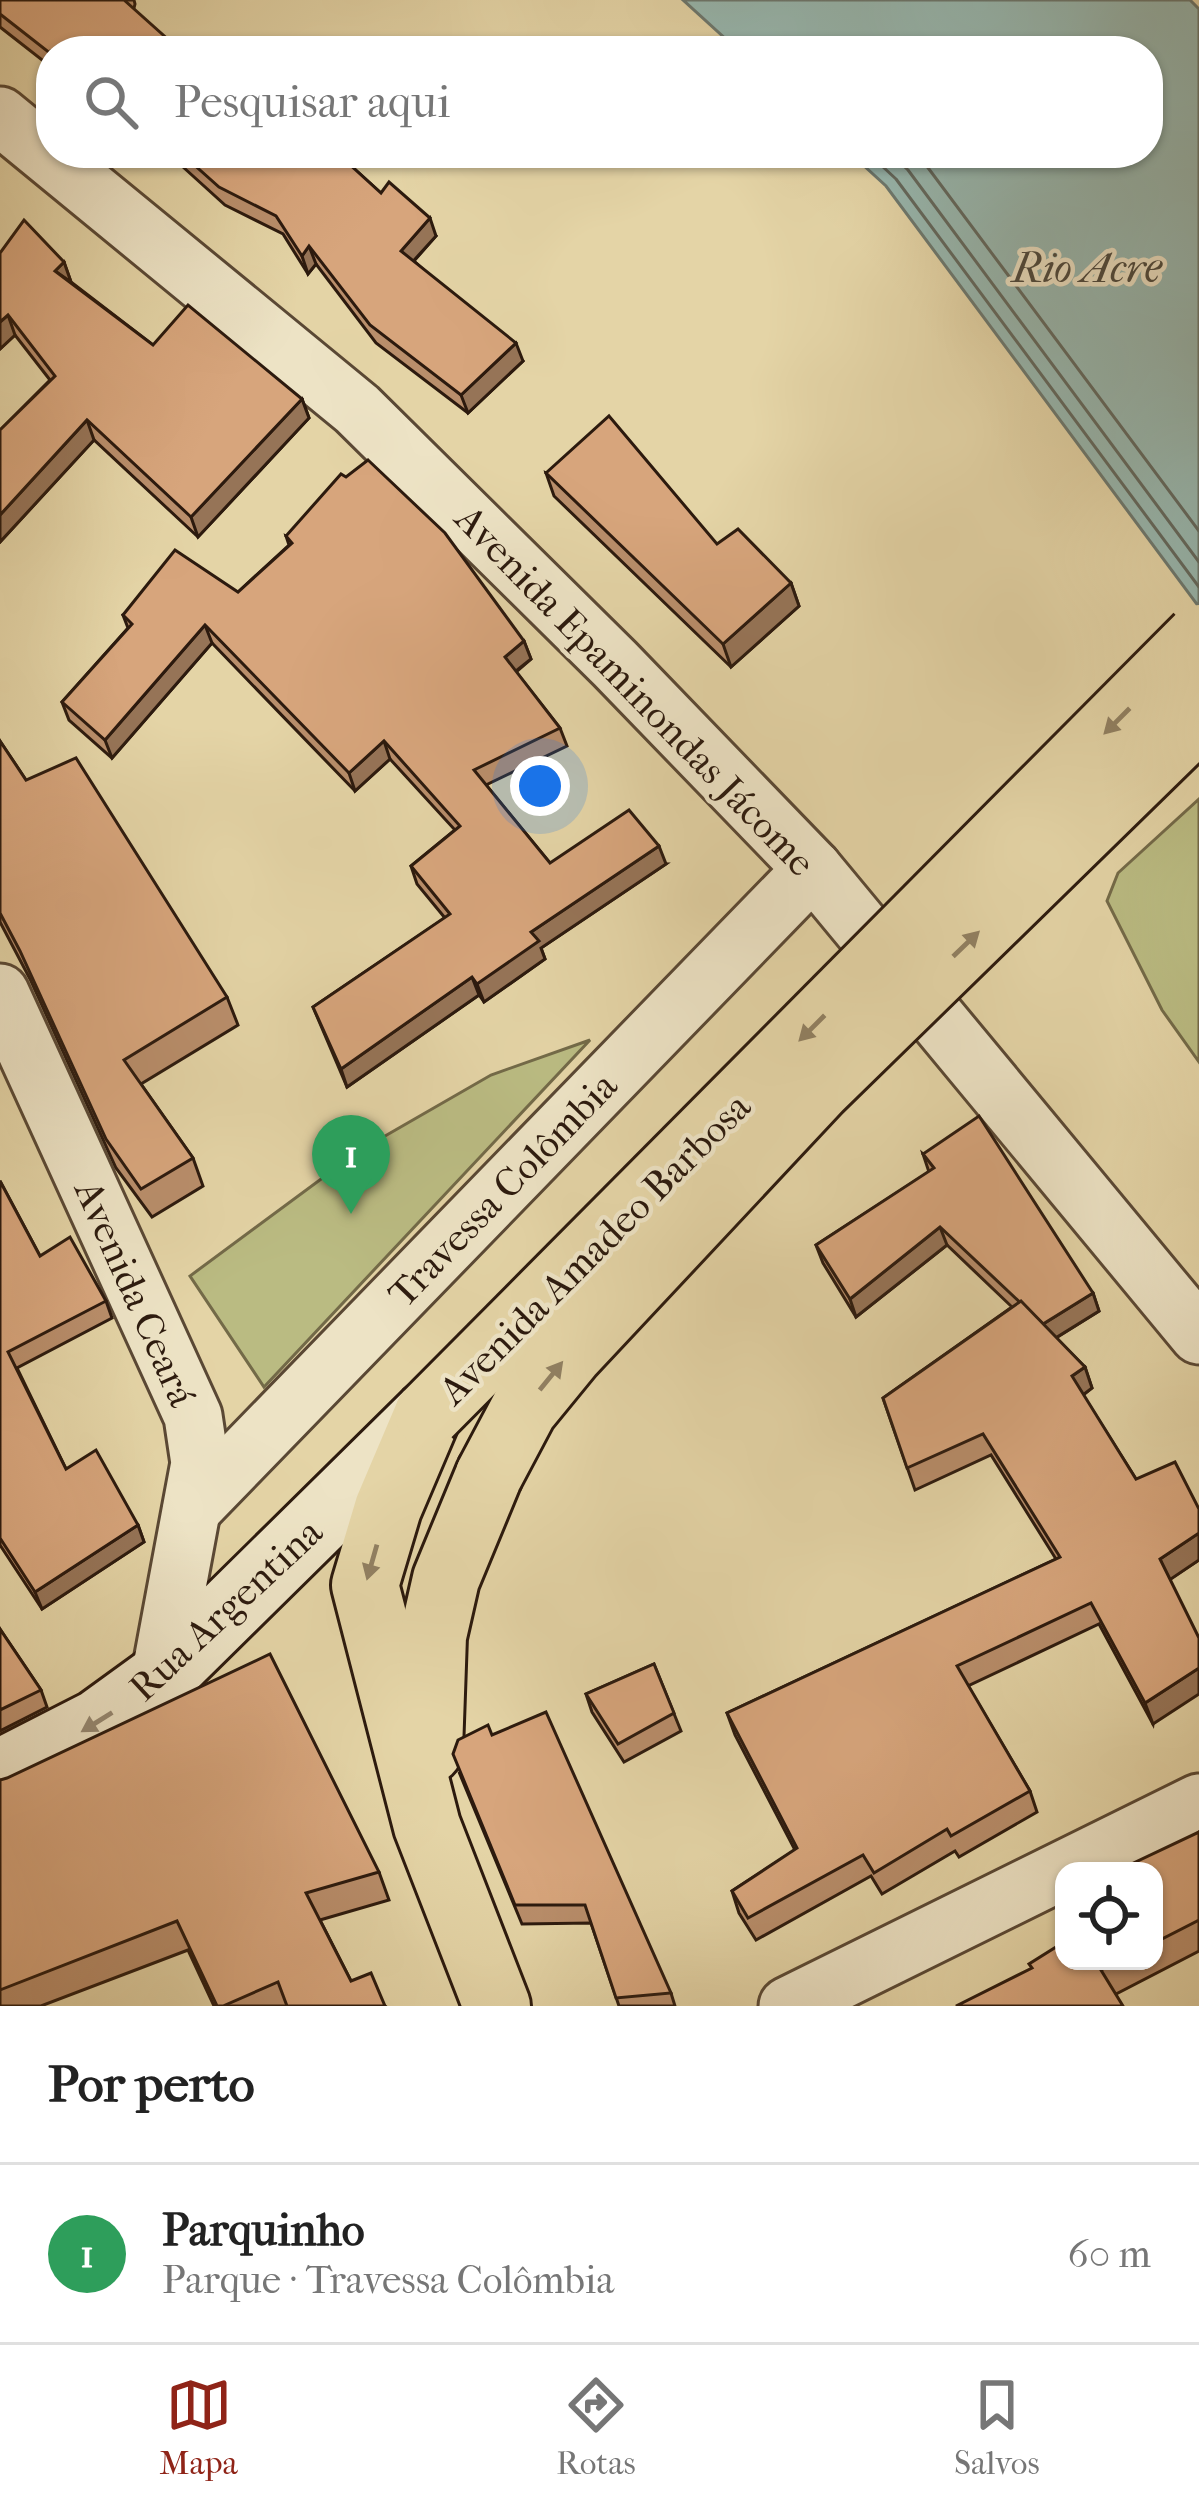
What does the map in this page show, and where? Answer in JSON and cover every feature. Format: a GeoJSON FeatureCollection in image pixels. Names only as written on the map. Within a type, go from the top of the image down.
{"type":"FeatureCollection","features":[{"type":"Feature","properties":{"kind":"main road","name":"Avenida Amadeo Barbosa"},"geometry":{"type":"LineString","coordinates":[[497,2006],[427,1826],[365,1585],[388,1508],[428,1414],[1199,638]]}},
{"type":"Feature","properties":{"kind":"main road","name":"Avenida Amadeo Barbosa"},"geometry":{"type":"LineString","coordinates":[[427,1826],[433,1636],[446,1579],[489,1475],[524,1409],[569,1354],[818,1088],[1199,716]]}},
{"type":"Feature","properties":{"kind":"street","name":"Avenida Epaminondas Jácome"},"geometry":{"type":"LineString","coordinates":[[0,116],[36,146]]}},
{"type":"Feature","properties":{"kind":"street","name":"Avenida Epaminondas Jácome"},"geometry":{"type":"LineString","coordinates":[[63,168],[357,409],[615,664],[813,868],[1199,1335]]}},
{"type":"Feature","properties":{"kind":"street","name":"Travessa Colômbia"},"geometry":{"type":"LineString","coordinates":[[192,1509],[813,868]]}},
{"type":"Feature","properties":{"kind":"street","name":"Avenida Ceará"},"geometry":{"type":"LineString","coordinates":[[0,993],[193,1416],[200,1463],[160,1678]]}},
{"type":"Feature","properties":{"kind":"street","name":"Rua Argentina"},"geometry":{"type":"LineString","coordinates":[[0,1773],[98,1723],[160,1678],[428,1414]]}},
{"type":"Feature","properties":{"kind":"street"},"geometry":{"type":"LineString","coordinates":[[788,2006],[1199,1803]]}},
{"type":"Feature","properties":{"kind":"green space"},"geometry":{"type":"Polygon","coordinates":[[[1199,799],[1199,1062],[1162,1010],[1107,901],[1118,873],[1199,799]]]}},
{"type":"Feature","properties":{"kind":"green space"},"geometry":{"type":"Polygon","coordinates":[[[590,1040],[264,1387],[190,1276],[359,1151],[491,1075],[590,1040]]]}},
{"type":"Feature","properties":{"kind":"water","name":"Rio Acre"},"geometry":{"type":"Polygon","coordinates":[[[683,0],[1190,0],[1199,9],[1199,607],[886,186],[866,168],[1163,168],[1163,36],[723,36],[683,0]]]}},
{"type":"Feature","properties":{"kind":"building"},"geometry":{"type":"Polygon","coordinates":[[[0,0],[124,0],[164,36],[36,36],[36,42],[0,14],[0,0]]]}},
{"type":"Feature","properties":{"kind":"building"},"geometry":{"type":"Polygon","coordinates":[[[198,168],[354,168],[381,193],[389,182],[430,218],[401,251],[516,343],[461,395],[370,325],[309,246],[302,256],[276,216],[219,187],[198,168]]]}},
{"type":"Feature","properties":{"kind":"building"},"geometry":{"type":"Polygon","coordinates":[[[24,220],[64,262],[55,271],[153,345],[188,305],[302,399],[191,517],[87,420],[0,515],[0,430],[55,376],[8,315],[0,322],[0,253],[24,220]]]}},
{"type":"Feature","properties":{"kind":"building"},"geometry":{"type":"Polygon","coordinates":[[[609,416],[717,544],[738,529],[791,583],[723,644],[546,473],[609,416]]]}},
{"type":"Feature","properties":{"kind":"building"},"geometry":{"type":"Polygon","coordinates":[[[368,460],[445,533],[524,641],[505,657],[560,728],[474,770],[550,863],[629,810],[659,846],[531,932],[539,941],[477,984],[472,977],[341,1069],[313,1007],[450,914],[411,866],[460,826],[384,741],[349,773],[205,625],[105,740],[62,702],[132,624],[123,615],[175,550],[238,592],[292,543],[286,536],[341,474],[346,477],[368,460]]]}},
{"type":"Feature","properties":{"kind":"building"},"geometry":{"type":"Polygon","coordinates":[[[0,741],[26,780],[76,758],[227,997],[124,1060],[193,1158],[141,1189],[106,1139],[0,913],[0,741]]]}},
{"type":"Feature","properties":{"kind":"building"},"geometry":{"type":"Polygon","coordinates":[[[979,1116],[1093,1293],[1043,1324],[940,1227],[850,1299],[816,1245],[934,1168],[923,1154],[979,1116]]]}},
{"type":"Feature","properties":{"kind":"building"},"geometry":{"type":"Polygon","coordinates":[[[0,1181],[40,1256],[70,1237],[106,1301],[8,1352],[66,1469],[96,1450],[138,1525],[35,1592],[0,1538],[0,1181]]]}},
{"type":"Feature","properties":{"kind":"building"},"geometry":{"type":"Polygon","coordinates":[[[1021,1301],[1085,1367],[1072,1376],[1136,1479],[1175,1462],[1199,1509],[1199,1533],[1160,1559],[1199,1638],[1199,1668],[1145,1703],[1091,1603],[957,1666],[1030,1791],[951,1836],[947,1829],[874,1873],[863,1855],[748,1918],[732,1891],[797,1848],[727,1713],[1060,1557],[983,1434],[907,1468],[883,1398],[1021,1301]]]}},
{"type":"Feature","properties":{"kind":"building"},"geometry":{"type":"Polygon","coordinates":[[[0,1629],[41,1690],[0,1710],[0,1629]]]}},
{"type":"Feature","properties":{"kind":"building"},"geometry":{"type":"Polygon","coordinates":[[[270,1654],[379,1872],[306,1893],[351,1981],[371,1973],[385,2006],[287,2006],[278,1982],[217,2006],[177,1921],[0,1990],[0,1780],[270,1654]]]}},
{"type":"Feature","properties":{"kind":"building"},"geometry":{"type":"Polygon","coordinates":[[[654,1664],[674,1713],[618,1744],[586,1694],[654,1664]]]}},
{"type":"Feature","properties":{"kind":"building"},"geometry":{"type":"Polygon","coordinates":[[[546,1712],[671,1993],[616,1998],[585,1905],[515,1905],[453,1754],[458,1740],[488,1725],[492,1735],[546,1712]]]}},
{"type":"Feature","properties":{"kind":"building"},"geometry":{"type":"Polygon","coordinates":[[[1199,1832],[1199,1920],[1163,1938],[1163,1862],[1136,1862],[1199,1832]]]}},
{"type":"Feature","properties":{"kind":"building"},"geometry":{"type":"Polygon","coordinates":[[[1055,1948],[1055,1970],[1101,1970],[1123,2006],[956,2006],[1032,1968],[1029,1964],[1055,1948]]]}},
{"type":"Feature","properties":{"kind":"place","name":"Parquinho"},"geometry":{"type":"Point","coordinates":[351,1214]}}]}
